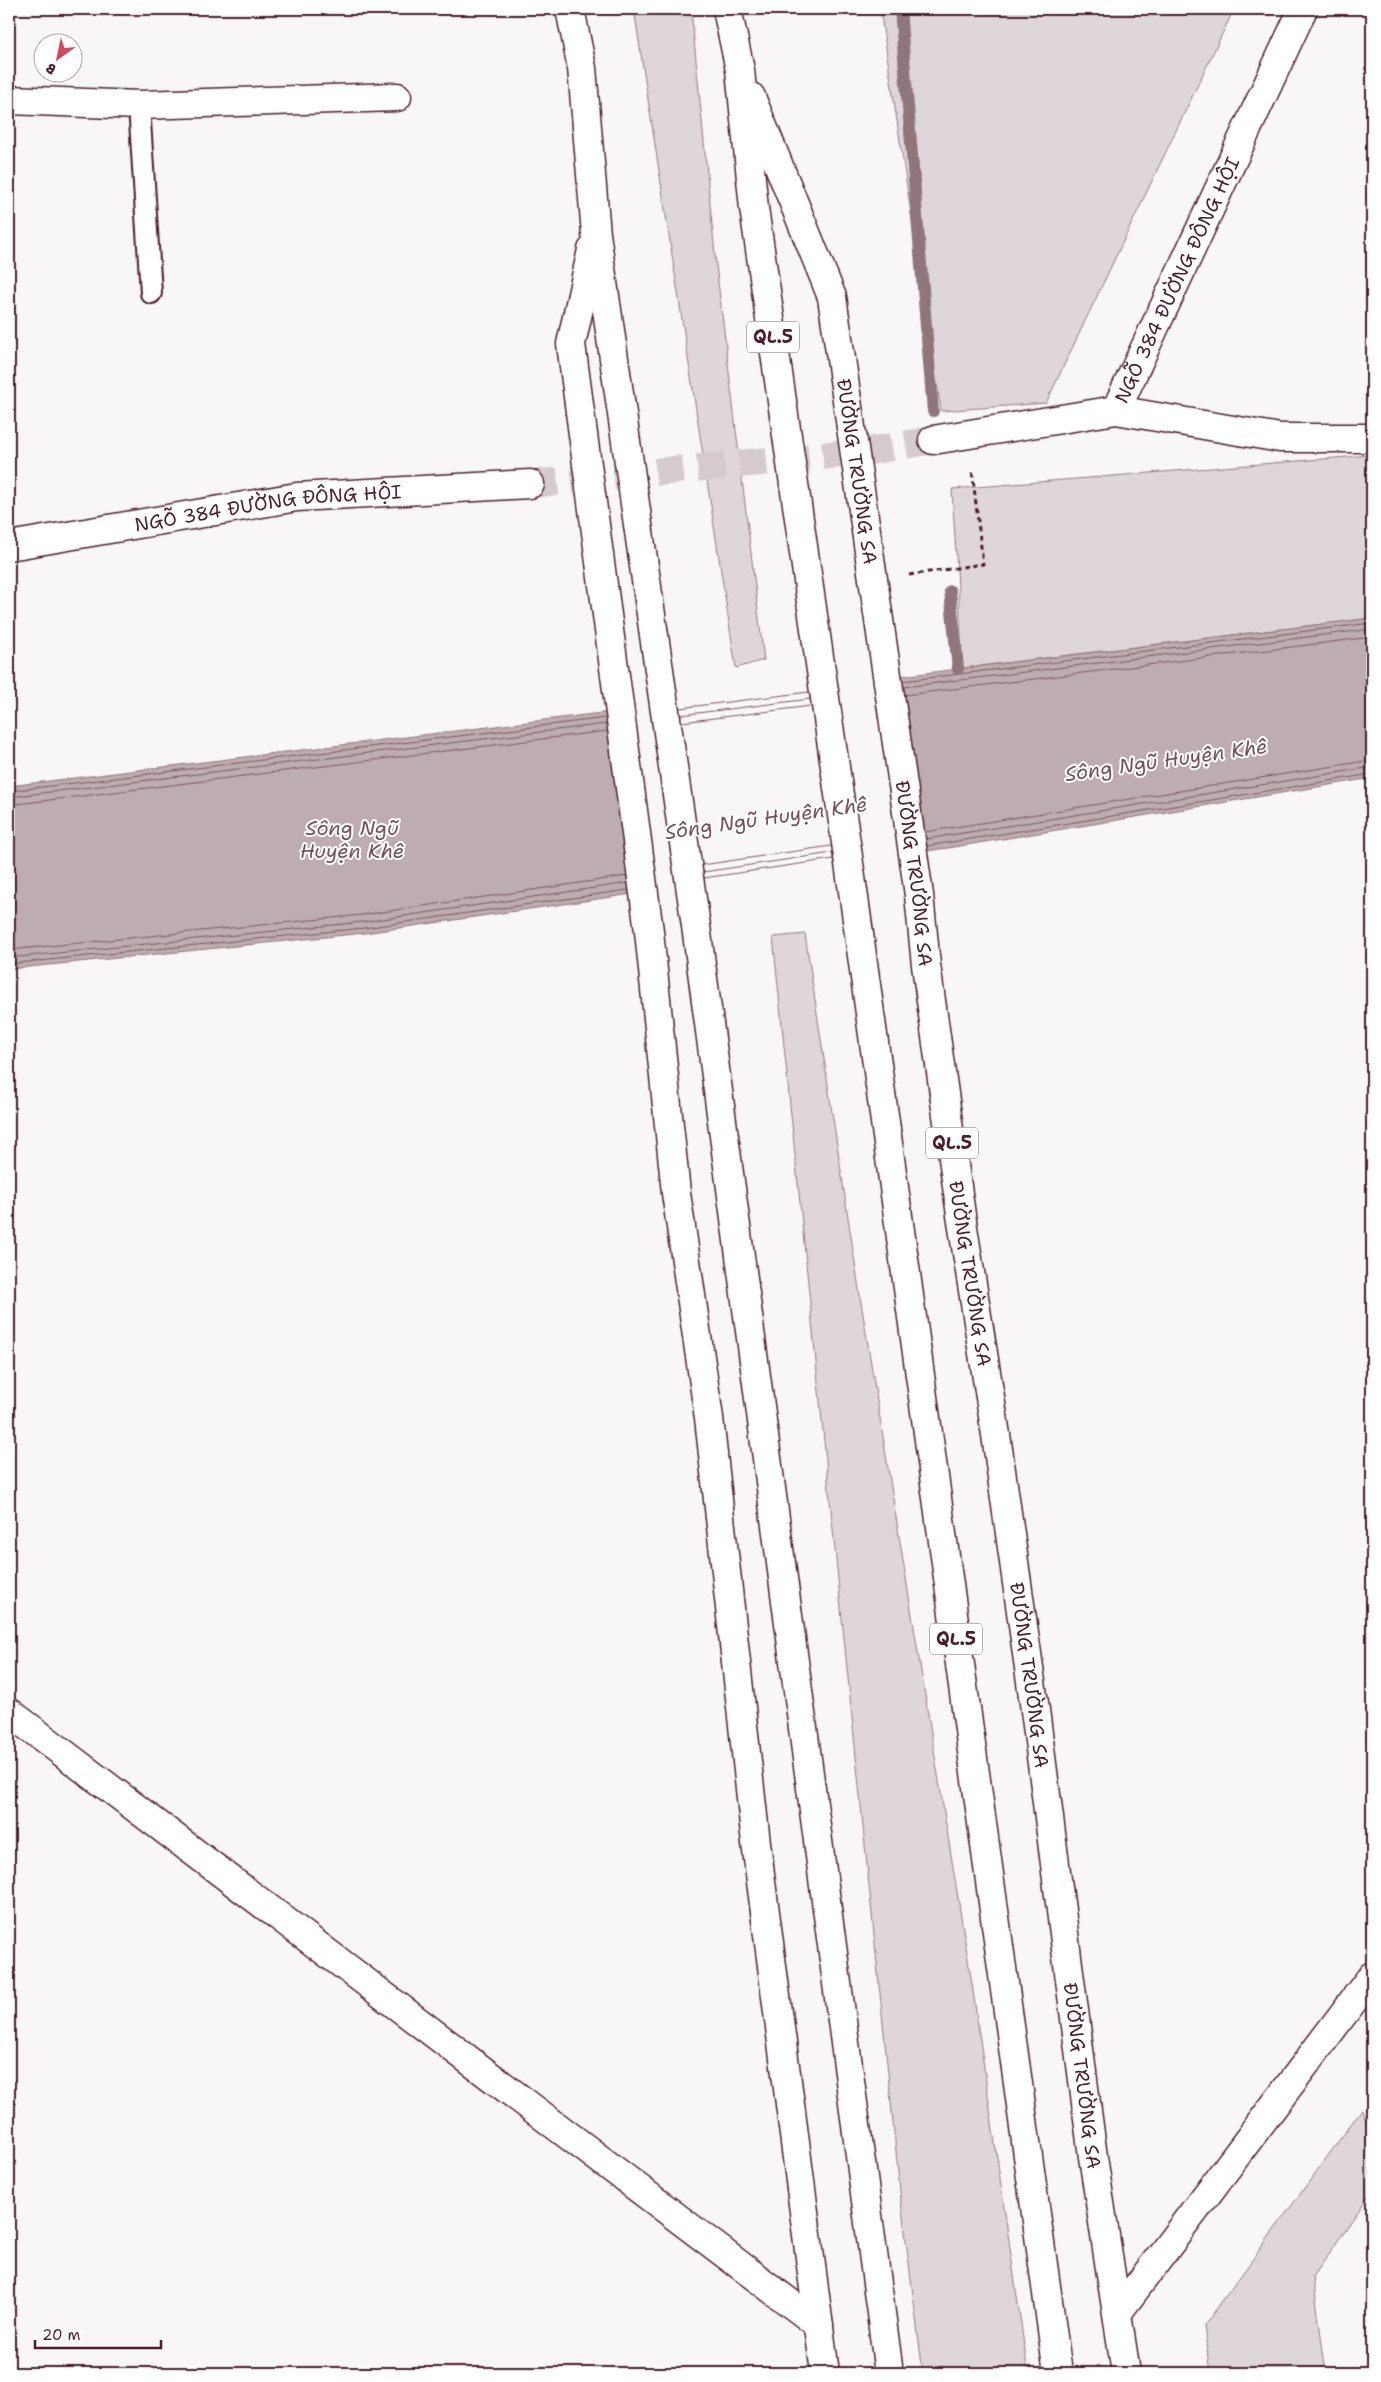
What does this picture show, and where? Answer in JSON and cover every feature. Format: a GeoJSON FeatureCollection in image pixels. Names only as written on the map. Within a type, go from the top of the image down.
{"type":"FeatureCollection","features":[{"type":"Feature","properties":{"kind":"main road"},"geometry":{"type":"LineString","coordinates":[[570,9],[582,68],[596,234],[696,926],[889,2373]]}},
{"type":"Feature","properties":{"kind":"main road","name":"ĐƯỜNG TRƯỜNG SA"},"geometry":{"type":"LineString","coordinates":[[727,9],[740,70],[754,208],[855,905],[1058,2373]]}},
{"type":"Feature","properties":{"kind":"main road","name":"NGÕ 384 ĐƯỜNG ĐÔNG HỘI"},"geometry":{"type":"LineString","coordinates":[[933,440],[1116,410],[1303,9]]}},
{"type":"Feature","properties":{"kind":"main road","name":"ĐƯỜNG TRƯỜNG SA"},"geometry":{"type":"LineString","coordinates":[[740,70],[832,297],[875,580],[961,1215],[1035,1710],[1093,2157],[1126,2373]]}},
{"type":"Feature","properties":{"kind":"main road"},"geometry":{"type":"LineString","coordinates":[[9,100],[139,105],[397,97]]}},
{"type":"Feature","properties":{"kind":"main road"},"geometry":{"type":"LineString","coordinates":[[596,234],[571,344],[616,696],[649,931],[676,1193],[709,1418],[758,1852],[825,2373]]}},
{"type":"Feature","properties":{"kind":"main road"},"geometry":{"type":"LineString","coordinates":[[1116,410],[1280,438],[1372,438]]}},
{"type":"Feature","properties":{"kind":"main road","name":"NGÕ 384 ĐƯỜNG ĐÔNG HỘI"},"geometry":{"type":"LineString","coordinates":[[9,546],[297,497],[530,484]]}},
{"type":"Feature","properties":{"kind":"main road"},"geometry":{"type":"LineString","coordinates":[[9,1712],[819,2325]]}},
{"type":"Feature","properties":{"kind":"main road"},"geometry":{"type":"LineString","coordinates":[[1118,2312],[1372,1976]]}},
{"type":"Feature","properties":{"kind":"lane"},"geometry":{"type":"LineString","coordinates":[[139,105],[151,293]]}},
{"type":"Feature","properties":{"kind":"path"},"geometry":{"type":"LineString","coordinates":[[875,580],[982,564],[968,434]]}},
{"type":"Feature","properties":{"kind":"shaded area"},"geometry":{"type":"Polygon","coordinates":[[[634,9],[691,9],[716,265],[764,660],[736,668],[634,9]]]}},
{"type":"Feature","properties":{"kind":"shaded area"},"geometry":{"type":"Polygon","coordinates":[[[880,9],[1234,9],[1046,403],[941,411],[880,9]]]}},
{"type":"Feature","properties":{"kind":"shaded area"},"geometry":{"type":"Polygon","coordinates":[[[1372,455],[1372,618],[963,668],[952,489],[1372,455]]]}},
{"type":"Feature","properties":{"kind":"shaded area"},"geometry":{"type":"Polygon","coordinates":[[[805,934],[860,1296],[972,1984],[1028,2373],[923,2373],[901,2201],[773,937],[805,934]]]}},
{"type":"Feature","properties":{"kind":"shaded area"},"geometry":{"type":"Polygon","coordinates":[[[1362,2109],[1372,2140],[1372,2191],[1313,2277],[1326,2373],[1210,2373],[1204,2326],[1362,2109]]]}},
{"type":"Feature","properties":{"kind":"water","name":"Sông Ngũ Huyện Khê"},"geometry":{"type":"Polygon","coordinates":[[[1372,618],[1372,778],[954,847],[365,933],[9,969],[9,786],[1372,618]]]}},
{"type":"Feature","properties":{"kind":"pier"},"geometry":{"type":"Polygon","coordinates":[[[888,675],[913,855],[644,895],[618,708],[888,675]]]}},
{"type":"Feature","properties":{"kind":"waterway"},"geometry":{"type":"LineString","coordinates":[[900,9],[933,411]]}},
{"type":"Feature","properties":{"kind":"waterway"},"geometry":{"type":"LineString","coordinates":[[950,591],[958,669]]}},
{"type":"Feature","properties":{"kind":"tunnel"},"geometry":{"type":"LineString","coordinates":[[530,484],[863,452],[933,440]]}}]}
